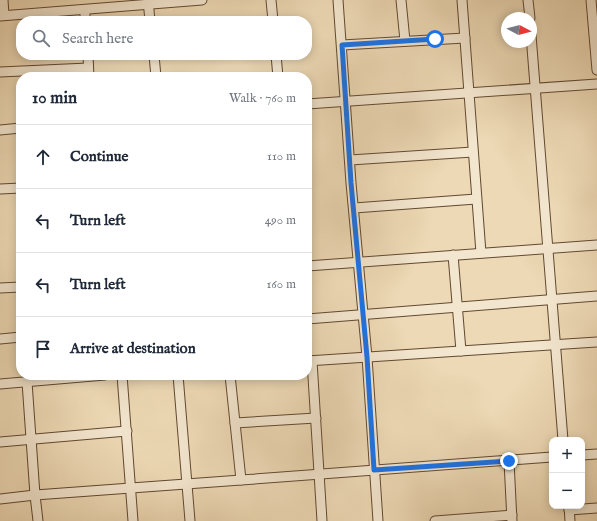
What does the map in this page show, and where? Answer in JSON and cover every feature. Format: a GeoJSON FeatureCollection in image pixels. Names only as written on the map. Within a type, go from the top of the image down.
{"type":"FeatureCollection","features":[{"type":"Feature","properties":{"kind":"street"},"geometry":{"type":"LineString","coordinates":[[3,0],[2,15],[84,10],[148,2],[202,0]]}},
{"type":"Feature","properties":{"kind":"street"},"geometry":{"type":"LineString","coordinates":[[271,0],[273,16]]}},
{"type":"Feature","properties":{"kind":"street"},"geometry":{"type":"LineString","coordinates":[[338,0],[358,262],[364,316],[378,521]]}},
{"type":"Feature","properties":{"kind":"street"},"geometry":{"type":"LineString","coordinates":[[401,0],[405,41]]}},
{"type":"Feature","properties":{"kind":"street"},"geometry":{"type":"LineString","coordinates":[[462,0],[481,253]]}},
{"type":"Feature","properties":{"kind":"street"},"geometry":{"type":"LineString","coordinates":[[528,0],[529,12]]}},
{"type":"Feature","properties":{"kind":"street"},"geometry":{"type":"LineString","coordinates":[[591,0],[595,18],[597,70]]}},
{"type":"Feature","properties":{"kind":"street"},"geometry":{"type":"LineString","coordinates":[[148,2],[149,16]]}},
{"type":"Feature","properties":{"kind":"street"},"geometry":{"type":"LineString","coordinates":[[84,10],[85,16]]}},
{"type":"Feature","properties":{"kind":"street"},"geometry":{"type":"LineString","coordinates":[[342,45],[465,38]]}},
{"type":"Feature","properties":{"kind":"street"},"geometry":{"type":"LineString","coordinates":[[532,48],[563,437]]}},
{"type":"Feature","properties":{"kind":"street"},"geometry":{"type":"LineString","coordinates":[[88,60],[89,72]]}},
{"type":"Feature","properties":{"kind":"street"},"geometry":{"type":"LineString","coordinates":[[154,60],[156,72]]}},
{"type":"Feature","properties":{"kind":"street"},"geometry":{"type":"LineString","coordinates":[[276,60],[278,72]]}},
{"type":"Feature","properties":{"kind":"street"},"geometry":{"type":"LineString","coordinates":[[0,72],[16,72]]}},
{"type":"Feature","properties":{"kind":"street"},"geometry":{"type":"LineString","coordinates":[[312,104],[597,84]]}},
{"type":"Feature","properties":{"kind":"street"},"geometry":{"type":"LineString","coordinates":[[0,130],[16,128]]}},
{"type":"Feature","properties":{"kind":"street"},"geometry":{"type":"LineString","coordinates":[[350,160],[474,152]]}},
{"type":"Feature","properties":{"kind":"street"},"geometry":{"type":"LineString","coordinates":[[0,189],[16,188]]}},
{"type":"Feature","properties":{"kind":"street"},"geometry":{"type":"LineString","coordinates":[[354,208],[476,199]]}},
{"type":"Feature","properties":{"kind":"street"},"geometry":{"type":"LineString","coordinates":[[312,266],[597,245]]}},
{"type":"Feature","properties":{"kind":"street"},"geometry":{"type":"LineString","coordinates":[[453,256],[461,352]]}},
{"type":"Feature","properties":{"kind":"street"},"geometry":{"type":"LineString","coordinates":[[0,288],[16,287]]}},
{"type":"Feature","properties":{"kind":"street"},"geometry":{"type":"LineString","coordinates":[[312,320],[597,296]]}},
{"type":"Feature","properties":{"kind":"street"},"geometry":{"type":"LineString","coordinates":[[0,339],[16,338]]}},
{"type":"Feature","properties":{"kind":"street"},"geometry":{"type":"LineString","coordinates":[[312,361],[555,346],[597,342]]}},
{"type":"Feature","properties":{"kind":"street"},"geometry":{"type":"LineString","coordinates":[[0,384],[39,380]]}},
{"type":"Feature","properties":{"kind":"street"},"geometry":{"type":"LineString","coordinates":[[122,380],[133,521]]}},
{"type":"Feature","properties":{"kind":"street"},"geometry":{"type":"LineString","coordinates":[[178,380],[190,521]]}},
{"type":"Feature","properties":{"kind":"street"},"geometry":{"type":"LineString","coordinates":[[230,380],[241,480]]}},
{"type":"Feature","properties":{"kind":"street"},"geometry":{"type":"LineString","coordinates":[[311,380],[316,418],[322,521]]}},
{"type":"Feature","properties":{"kind":"street"},"geometry":{"type":"LineString","coordinates":[[27,382],[38,521]]}},
{"type":"Feature","properties":{"kind":"street"},"geometry":{"type":"LineString","coordinates":[[234,423],[316,418]]}},
{"type":"Feature","properties":{"kind":"street"},"geometry":{"type":"LineString","coordinates":[[0,442],[127,430]]}},
{"type":"Feature","properties":{"kind":"street"},"geometry":{"type":"LineString","coordinates":[[585,455],[597,454]]}},
{"type":"Feature","properties":{"kind":"street"},"geometry":{"type":"LineString","coordinates":[[0,499],[35,495],[549,458]]}},
{"type":"Feature","properties":{"kind":"street"},"geometry":{"type":"LineString","coordinates":[[431,521],[512,518],[509,461]]}},
{"type":"Feature","properties":{"kind":"street"},"geometry":{"type":"LineString","coordinates":[[585,508],[597,508]]}},
{"type":"Feature","properties":{"kind":"street"},"geometry":{"type":"LineString","coordinates":[[569,509],[570,521]]}},
{"type":"Feature","properties":{"kind":"route"},"geometry":{"type":"LineString","coordinates":[[435,39],[342,45],[351,183],[364,316],[374,470],[509,461]]}}]}
